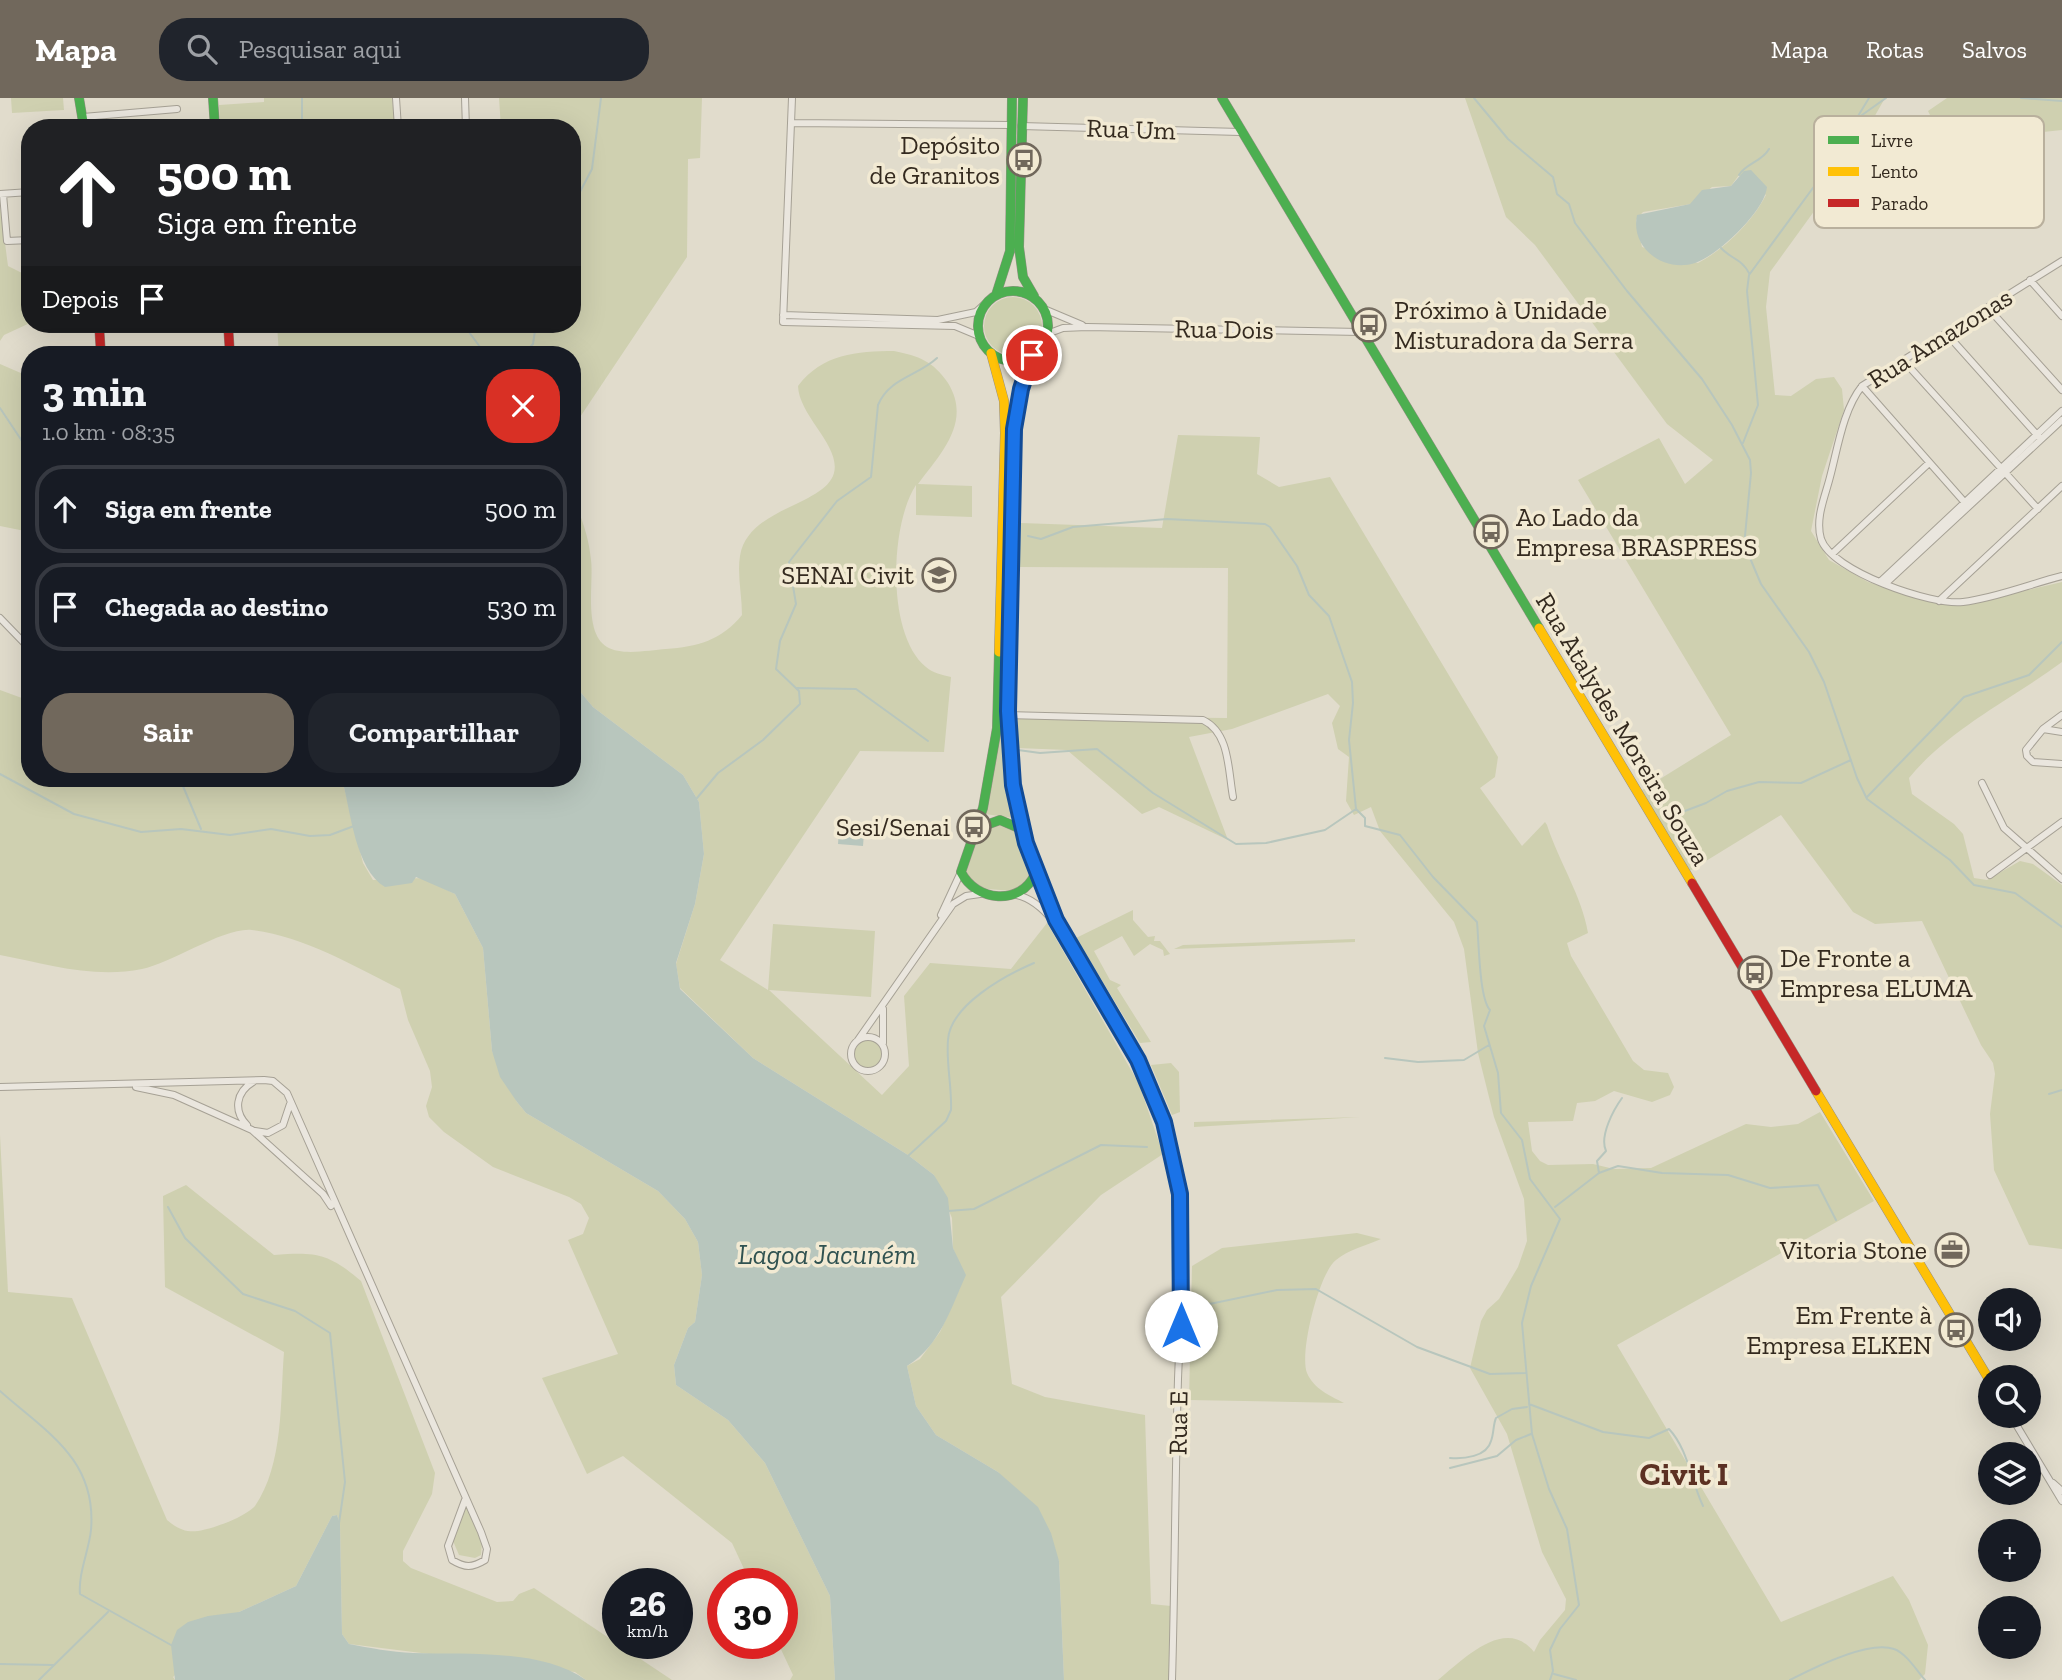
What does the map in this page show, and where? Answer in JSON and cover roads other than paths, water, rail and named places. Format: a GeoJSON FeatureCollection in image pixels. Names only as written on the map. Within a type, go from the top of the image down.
{"type":"FeatureCollection","features":[{"type":"Feature","properties":{"kind":"street"},"geometry":{"type":"LineString","coordinates":[[213,98],[214,119]]}},
{"type":"Feature","properties":{"kind":"street"},"geometry":{"type":"LineString","coordinates":[[396,98],[397,119]]}},
{"type":"Feature","properties":{"kind":"street"},"geometry":{"type":"LineString","coordinates":[[465,98],[466,119]]}},
{"type":"Feature","properties":{"kind":"street"},"geometry":{"type":"LineString","coordinates":[[783,319],[792,98]]}},
{"type":"Feature","properties":{"kind":"street"},"geometry":{"type":"LineString","coordinates":[[884,1004],[881,1022],[884,1061],[879,1067],[864,1071],[854,1065],[851,1050],[933,930],[957,901],[980,894],[1017,895],[1030,887],[1035,869],[1013,785],[1008,715],[1014,429],[1021,389],[1032,355],[1047,334],[1044,309],[1023,277],[1020,261],[1016,126],[1012,98]]}},
{"type":"Feature","properties":{"kind":"street"},"geometry":{"type":"LineString","coordinates":[[996,295],[1010,251],[1016,126],[1023,98]]}},
{"type":"Feature","properties":{"kind":"street","name":"Rua Atalydes Moreira Souza"},"geometry":{"type":"LineString","coordinates":[[1222,98],[1980,1365]]}},
{"type":"Feature","properties":{"kind":"street"},"geometry":{"type":"LineString","coordinates":[[80,99],[83,117],[177,109]]}},
{"type":"Feature","properties":{"kind":"street","name":"Rua Um"},"geometry":{"type":"LineString","coordinates":[[791,123],[1240,132]]}},
{"type":"Feature","properties":{"kind":"street"},"geometry":{"type":"LineString","coordinates":[[21,193],[1,194],[7,242],[21,241]]}},
{"type":"Feature","properties":{"kind":"street","name":"Rua Amazonas"},"geometry":{"type":"LineString","coordinates":[[1832,554],[1822,542],[1818,522],[1848,412],[1862,386],[2062,261]]}},
{"type":"Feature","properties":{"kind":"street"},"geometry":{"type":"LineString","coordinates":[[2031,281],[2062,316]]}},
{"type":"Feature","properties":{"kind":"street"},"geometry":{"type":"LineString","coordinates":[[783,319],[938,320],[976,312],[996,295],[1017,290],[1036,299]]}},
{"type":"Feature","properties":{"kind":"street"},"geometry":{"type":"LineString","coordinates":[[979,336],[979,318],[987,302]]}},
{"type":"Feature","properties":{"kind":"street"},"geometry":{"type":"LineString","coordinates":[[1988,308],[2062,390]]}},
{"type":"Feature","properties":{"kind":"street","name":"Rua Dois"},"geometry":{"type":"LineString","coordinates":[[1044,309],[1087,327]]}},
{"type":"Feature","properties":{"kind":"street"},"geometry":{"type":"LineString","coordinates":[[783,319],[955,326],[979,336],[991,353],[1004,401],[998,695],[992,767],[977,830],[961,872],[933,930]]}},
{"type":"Feature","properties":{"kind":"street","name":"Rua Dois"},"geometry":{"type":"LineString","coordinates":[[1047,334],[1063,328],[1087,327],[1360,332]]}},
{"type":"Feature","properties":{"kind":"street"},"geometry":{"type":"LineString","coordinates":[[1946,333],[2039,437]]}},
{"type":"Feature","properties":{"kind":"street"},"geometry":{"type":"LineString","coordinates":[[991,353],[1014,361],[1032,355]]}},
{"type":"Feature","properties":{"kind":"street"},"geometry":{"type":"LineString","coordinates":[[1903,360],[2038,509]]}},
{"type":"Feature","properties":{"kind":"street"},"geometry":{"type":"LineString","coordinates":[[1862,386],[1966,505]]}},
{"type":"Feature","properties":{"kind":"street"},"geometry":{"type":"LineString","coordinates":[[1883,583],[2039,437],[2062,411]]}},
{"type":"Feature","properties":{"kind":"street"},"geometry":{"type":"LineString","coordinates":[[2039,437],[2062,420]]}},
{"type":"Feature","properties":{"kind":"street"},"geometry":{"type":"LineString","coordinates":[[1929,463],[1832,554],[1853,569],[1883,583],[1939,601],[1962,603],[2062,576]]}},
{"type":"Feature","properties":{"kind":"street"},"geometry":{"type":"LineString","coordinates":[[1939,601],[2062,486]]}},
{"type":"Feature","properties":{"kind":"street"},"geometry":{"type":"LineString","coordinates":[[0,618],[21,640]]}},
{"type":"Feature","properties":{"kind":"street"},"geometry":{"type":"LineString","coordinates":[[1008,715],[1203,720],[1213,725],[1222,735],[1233,797]]}},
{"type":"Feature","properties":{"kind":"street"},"geometry":{"type":"LineString","coordinates":[[2062,715],[2043,729],[2026,750],[2027,756],[2033,762],[2062,764]]}},
{"type":"Feature","properties":{"kind":"street"},"geometry":{"type":"LineString","coordinates":[[2043,729],[2062,732]]}},
{"type":"Feature","properties":{"kind":"street"},"geometry":{"type":"LineString","coordinates":[[1982,783],[2004,828],[2062,879]]}},
{"type":"Feature","properties":{"kind":"street"},"geometry":{"type":"LineString","coordinates":[[977,830],[987,822],[1000,819],[1010,821],[1023,831]]}},
{"type":"Feature","properties":{"kind":"street"},"geometry":{"type":"LineString","coordinates":[[1990,875],[2062,822]]}},
{"type":"Feature","properties":{"kind":"street","name":"Rua E"},"geometry":{"type":"LineString","coordinates":[[1035,869],[1066,941]]}},
{"type":"Feature","properties":{"kind":"street"},"geometry":{"type":"LineString","coordinates":[[961,872],[967,886],[980,894]]}},
{"type":"Feature","properties":{"kind":"street","name":"Rua E"},"geometry":{"type":"LineString","coordinates":[[1017,895],[1041,907],[1066,941],[1146,1076],[1164,1122],[1178,1185],[1181,1326],[1172,1680]]}},
{"type":"Feature","properties":{"kind":"street"},"geometry":{"type":"LineString","coordinates":[[858,1040],[873,1038],[884,1049]]}},
{"type":"Feature","properties":{"kind":"street"},"geometry":{"type":"LineString","coordinates":[[255,1081],[247,1086],[238,1101],[240,1118],[323,1194],[341,1223]]}},
{"type":"Feature","properties":{"kind":"street"},"geometry":{"type":"LineString","coordinates":[[0,1087],[273,1081],[287,1093],[341,1223],[466,1500],[487,1549],[485,1560],[476,1566],[464,1567],[452,1560],[449,1546],[466,1500]]}},
{"type":"Feature","properties":{"kind":"street"},"geometry":{"type":"LineString","coordinates":[[124,1085],[174,1095],[252,1130],[268,1133],[282,1125],[290,1111],[290,1102]]}},
{"type":"Feature","properties":{"kind":"street"},"geometry":{"type":"LineString","coordinates":[[2018,1428],[2062,1501]]}},
{"type":"Feature","properties":{"kind":"street"},"geometry":{"type":"LineString","coordinates":[[2051,1482],[2062,1490]]}},
{"type":"Feature","properties":{"kind":"water"},"geometry":{"type":"Polygon","coordinates":[[[1751,170],[1767,187],[1764,197],[1749,220],[1715,252],[1695,263],[1683,265],[1661,261],[1644,247],[1636,227],[1637,215],[1690,204],[1702,190],[1731,186],[1744,171],[1751,170]]]}},
{"type":"Feature","properties":{"kind":"water","name":"Lagoa Jacuném"},"geometry":{"type":"Polygon","coordinates":[[[581,693],[593,707],[683,775],[699,802],[704,854],[695,904],[676,963],[680,989],[753,1058],[908,1155],[934,1175],[948,1198],[953,1248],[966,1275],[936,1337],[918,1358],[907,1366],[916,1406],[936,1435],[998,1472],[1038,1507],[1051,1533],[1059,1561],[1064,1680],[835,1680],[830,1596],[765,1463],[728,1420],[676,1385],[674,1365],[688,1328],[695,1322],[702,1275],[698,1242],[685,1219],[658,1191],[526,1113],[500,1077],[492,1051],[483,948],[455,894],[416,877],[412,883],[385,887],[367,867],[356,839],[344,787],[581,787],[581,693]]]}},
{"type":"Feature","properties":{"kind":"water"},"geometry":{"type":"Polygon","coordinates":[[[839,831],[864,833],[863,846],[838,844],[839,831]]]}},
{"type":"Feature","properties":{"kind":"water"},"geometry":{"type":"Polygon","coordinates":[[[337,1515],[340,1524],[342,1634],[349,1644],[405,1652],[525,1658],[568,1670],[586,1680],[175,1680],[171,1645],[177,1630],[188,1622],[208,1616],[239,1612],[296,1586],[332,1516],[337,1515]]]}},
{"type":"Feature","properties":{"kind":"waterway"},"geometry":{"type":"LineString","coordinates":[[302,98],[302,119]]}},
{"type":"Feature","properties":{"kind":"waterway","name":"Lagoa Jacuném"},"geometry":{"type":"LineString","coordinates":[[581,190],[592,169],[601,98]]}},
{"type":"Feature","properties":{"kind":"waterway"},"geometry":{"type":"LineString","coordinates":[[1474,98],[1508,139],[1553,177],[1557,194],[1569,204],[1575,223],[1627,291],[1702,379],[1732,425],[1750,460],[1745,536],[1747,551],[1761,584],[1809,652],[1824,682],[1857,778],[1867,799],[1950,860],[1974,885],[2015,893],[2062,927]]}},
{"type":"Feature","properties":{"kind":"waterway"},"geometry":{"type":"LineString","coordinates":[[1858,116],[1869,98]]}},
{"type":"Feature","properties":{"kind":"waterway"},"geometry":{"type":"LineString","coordinates":[[1861,116],[1886,98]]}},
{"type":"Feature","properties":{"kind":"waterway"},"geometry":{"type":"LineString","coordinates":[[2021,98],[2062,101]]}},
{"type":"Feature","properties":{"kind":"waterway"},"geometry":{"type":"LineString","coordinates":[[1739,175],[1769,149]]}},
{"type":"Feature","properties":{"kind":"waterway"},"geometry":{"type":"LineString","coordinates":[[1743,443],[1758,405],[1747,291],[1749,275],[1814,187]]}},
{"type":"Feature","properties":{"kind":"waterway"},"geometry":{"type":"LineString","coordinates":[[1721,248],[1749,273]]}},
{"type":"Feature","properties":{"kind":"waterway"},"geometry":{"type":"LineString","coordinates":[[470,333],[479,346]]}},
{"type":"Feature","properties":{"kind":"waterway","name":"Lagoa Jacuném"},"geometry":{"type":"LineString","coordinates":[[531,346],[535,333]]}},
{"type":"Feature","properties":{"kind":"waterway"},"geometry":{"type":"LineString","coordinates":[[697,798],[718,773],[763,740],[800,704],[799,691],[776,669],[780,641],[796,604],[789,562],[837,501],[871,477],[878,405],[883,396],[896,383],[937,358]]}},
{"type":"Feature","properties":{"kind":"waterway"},"geometry":{"type":"LineString","coordinates":[[0,408],[21,440]]}},
{"type":"Feature","properties":{"kind":"waterway"},"geometry":{"type":"LineString","coordinates":[[1028,536],[1041,539],[1073,527],[1167,519],[1265,524],[1270,527],[1297,566],[1309,595],[1329,616],[1352,682],[1349,740],[1356,809],[1365,818],[1365,826],[1400,835],[1433,877],[1477,922],[1482,982],[1486,1004],[1490,1010],[1484,1026],[1498,1073],[1501,1113],[1522,1140],[1530,1179],[1560,1219],[1531,1286],[1522,1323],[1532,1434],[1549,1489],[1567,1529],[1579,1605],[1560,1629],[1550,1650],[1553,1671],[1550,1680]]}},
{"type":"Feature","properties":{"kind":"waterway"},"geometry":{"type":"LineString","coordinates":[[1867,797],[1964,697],[2029,675],[2062,642]]}},
{"type":"Feature","properties":{"kind":"waterway"},"geometry":{"type":"LineString","coordinates":[[797,688],[856,689],[928,741]]}},
{"type":"Feature","properties":{"kind":"waterway"},"geometry":{"type":"LineString","coordinates":[[1018,750],[1040,753],[1097,749],[1153,793],[1236,844],[1266,843],[1325,830],[1356,809]]}},
{"type":"Feature","properties":{"kind":"waterway"},"geometry":{"type":"LineString","coordinates":[[1669,817],[1706,803],[1727,791],[1759,782],[1801,783],[1851,760]]}},
{"type":"Feature","properties":{"kind":"waterway"},"geometry":{"type":"LineString","coordinates":[[0,774],[21,785]]}},
{"type":"Feature","properties":{"kind":"waterway"},"geometry":{"type":"LineString","coordinates":[[24,787],[74,814],[141,832],[181,829],[230,835],[271,829],[310,836],[330,835],[354,826]]}},
{"type":"Feature","properties":{"kind":"waterway"},"geometry":{"type":"LineString","coordinates":[[183,787],[201,829]]}},
{"type":"Feature","properties":{"kind":"waterway"},"geometry":{"type":"LineString","coordinates":[[908,1156],[946,1121],[951,1110],[948,1040],[958,1015],[995,983],[1034,963]]}},
{"type":"Feature","properties":{"kind":"waterway"},"geometry":{"type":"LineString","coordinates":[[1385,1058],[1418,1062],[1464,1060],[1489,1045]]}},
{"type":"Feature","properties":{"kind":"waterway"},"geometry":{"type":"LineString","coordinates":[[2049,1094],[2062,1090]]}},
{"type":"Feature","properties":{"kind":"waterway"},"geometry":{"type":"LineString","coordinates":[[1599,1173],[1597,1161],[1606,1151],[1606,1131],[1622,1098]]}},
{"type":"Feature","properties":{"kind":"waterway"},"geometry":{"type":"LineString","coordinates":[[948,1211],[974,1209],[1101,1145],[1147,1147]]}},
{"type":"Feature","properties":{"kind":"waterway"},"geometry":{"type":"LineString","coordinates":[[1555,1207],[1599,1173],[1618,1166],[1662,1173],[1728,1175],[1770,1188],[1818,1185],[1836,1220]]}},
{"type":"Feature","properties":{"kind":"waterway"},"geometry":{"type":"LineString","coordinates":[[168,1207],[185,1238],[243,1294],[295,1311],[330,1333],[345,1482],[339,1523]]}},
{"type":"Feature","properties":{"kind":"waterway"},"geometry":{"type":"LineString","coordinates":[[1200,1306],[1277,1290],[1316,1289],[1417,1347],[1490,1374],[1526,1373]]}},
{"type":"Feature","properties":{"kind":"waterway"},"geometry":{"type":"LineString","coordinates":[[0,1391],[65,1449],[86,1484],[91,1505],[91,1530],[80,1594],[171,1645]]}},
{"type":"Feature","properties":{"kind":"waterway"},"geometry":{"type":"LineString","coordinates":[[1529,1404],[1603,1432],[1649,1438],[1669,1429],[1681,1446],[1703,1506]]}},
{"type":"Feature","properties":{"kind":"waterway"},"geometry":{"type":"LineString","coordinates":[[1450,1458],[1468,1457],[1485,1451],[1491,1441],[1496,1418],[1512,1409],[1527,1407]]}},
{"type":"Feature","properties":{"kind":"waterway"},"geometry":{"type":"LineString","coordinates":[[1450,1468],[1497,1456],[1516,1440],[1531,1434]]}},
{"type":"Feature","properties":{"kind":"waterway"},"geometry":{"type":"LineString","coordinates":[[39,1680],[108,1612]]}},
{"type":"Feature","properties":{"kind":"waterway"},"geometry":{"type":"LineString","coordinates":[[1790,1680],[1841,1657],[1883,1647],[1903,1654],[1925,1680]]}},
{"type":"Feature","properties":{"kind":"waterway"},"geometry":{"type":"LineString","coordinates":[[0,1664],[53,1665]]}},
{"type":"Feature","properties":{"kind":"waterway"},"geometry":{"type":"LineString","coordinates":[[1554,1674],[1576,1680]]}},
{"type":"Feature","properties":{"kind":"place","name":"Depósito de Granitos"},"geometry":{"type":"Point","coordinates":[1024,160]}},
{"type":"Feature","properties":{"kind":"place","name":"Próximo à Unidade Misturadora da Serra"},"geometry":{"type":"Point","coordinates":[1369,325]}},
{"type":"Feature","properties":{"kind":"place","name":"Ao Lado da Empresa BRASPRESS"},"geometry":{"type":"Point","coordinates":[1491,532]}},
{"type":"Feature","properties":{"kind":"place","name":"SENAI Civit"},"geometry":{"type":"Point","coordinates":[939,575]}},
{"type":"Feature","properties":{"kind":"place","name":"Sesi/Senai"},"geometry":{"type":"Point","coordinates":[974,827]}},
{"type":"Feature","properties":{"kind":"place","name":"De Fronte a Empresa ELUMA"},"geometry":{"type":"Point","coordinates":[1755,973]}},
{"type":"Feature","properties":{"kind":"place","name":"Vitoria Stone"},"geometry":{"type":"Point","coordinates":[1952,1250]}},
{"type":"Feature","properties":{"kind":"place","name":"Em Frente à Empresa ELKEN"},"geometry":{"type":"Point","coordinates":[1956,1330]}},
{"type":"Feature","properties":{"kind":"district","name":"Civit I"},"geometry":{"type":"Point","coordinates":[1684,1473]}}]}
